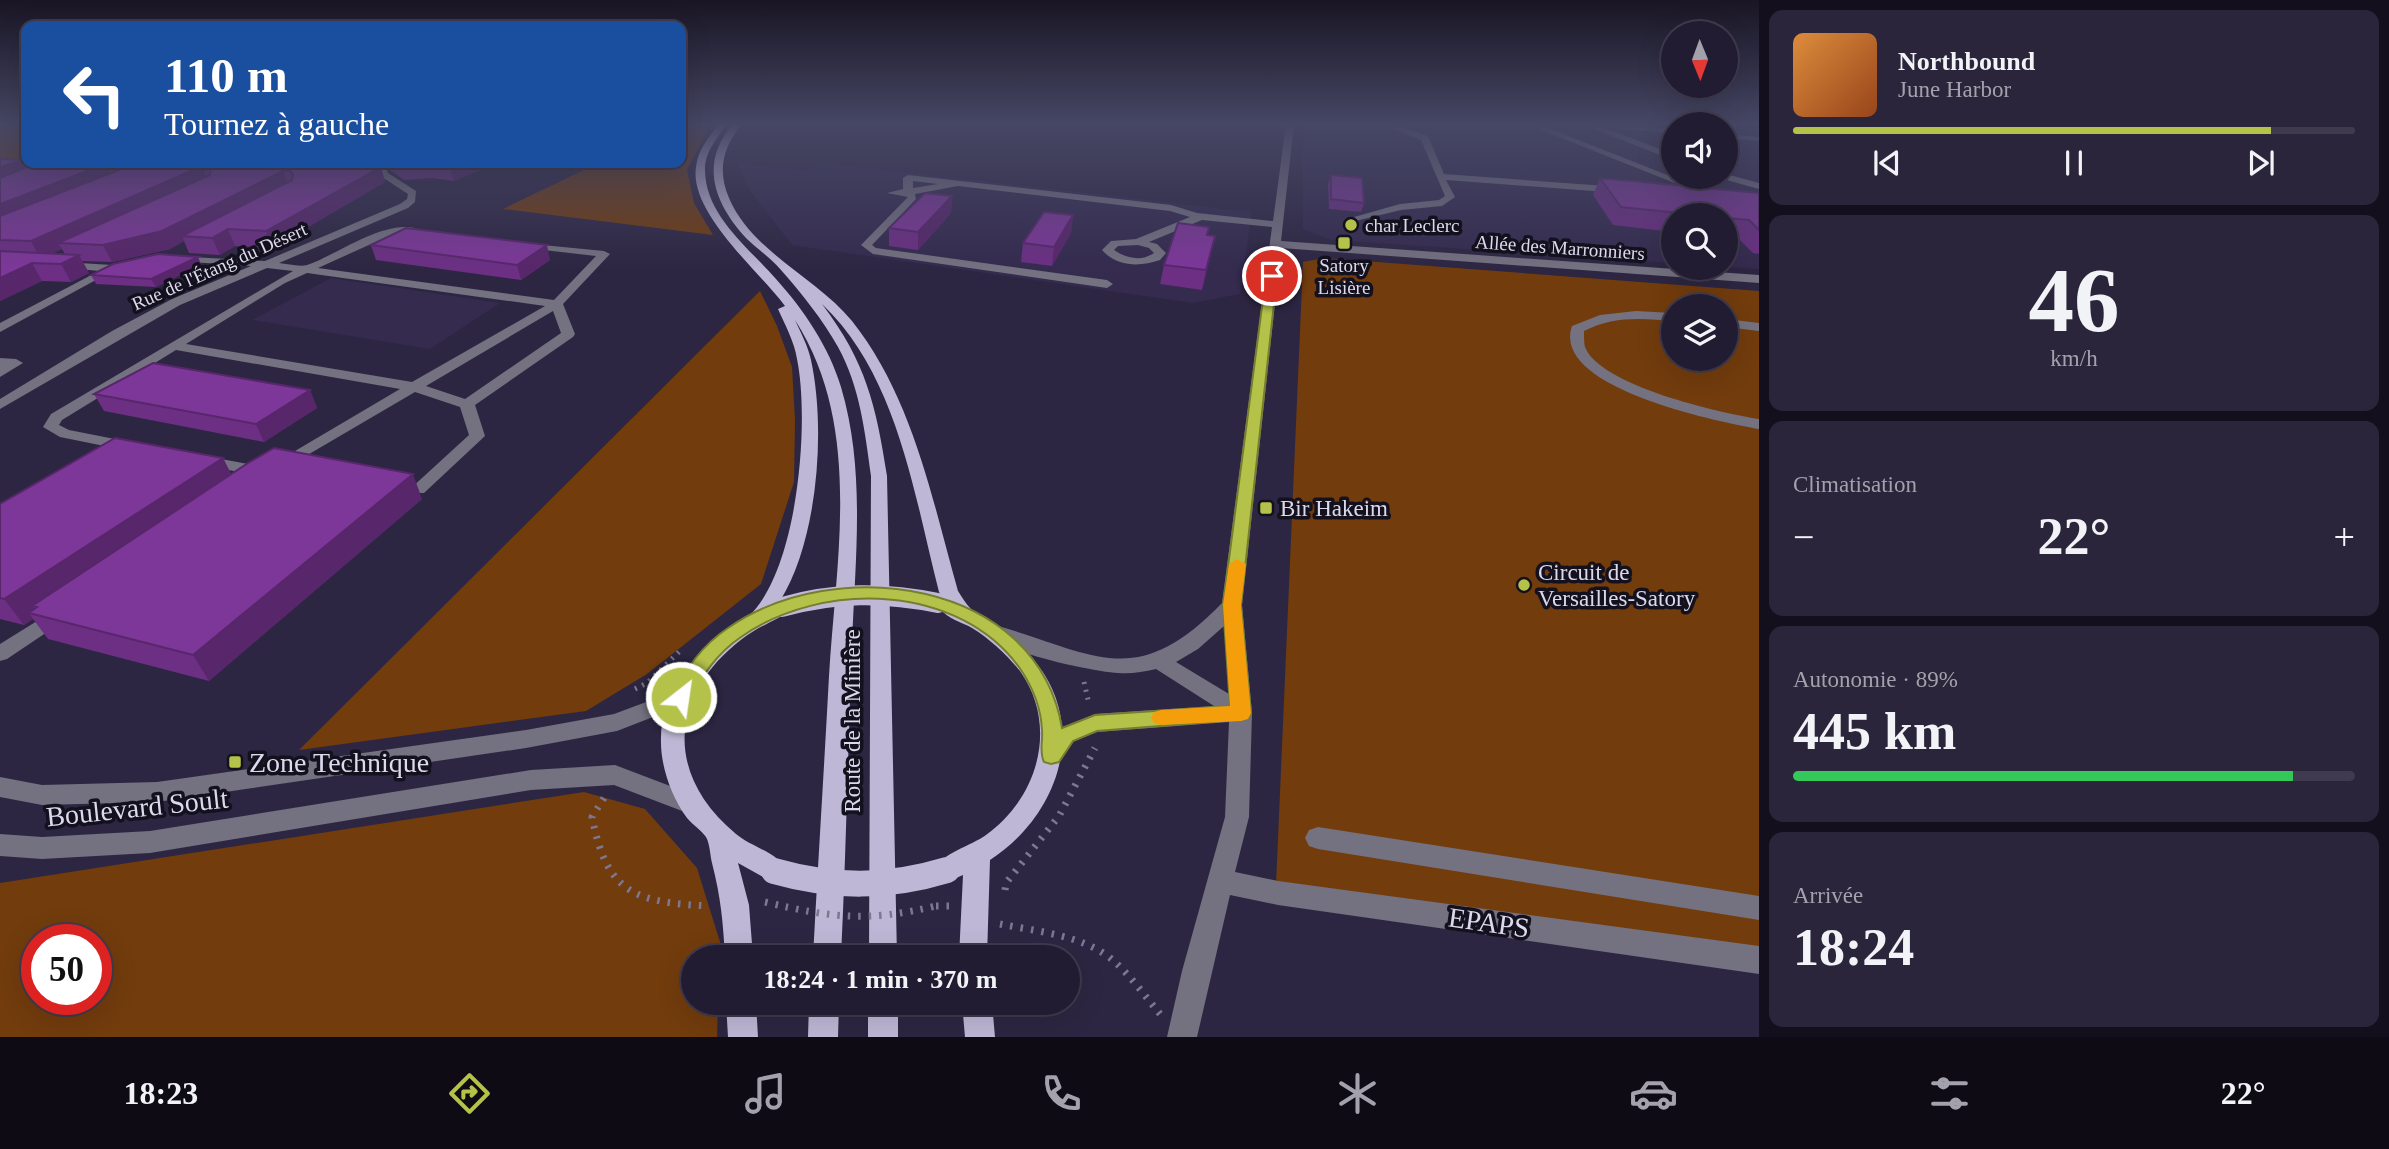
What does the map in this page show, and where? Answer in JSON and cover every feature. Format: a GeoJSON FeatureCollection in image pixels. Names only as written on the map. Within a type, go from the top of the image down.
{"type":"FeatureCollection","features":[{"type":"Feature","properties":{"kind":"main road"},"geometry":{"type":"LineString","coordinates":[[700,172],[706,205],[746,255],[771,280],[797,336],[804,360],[810,409],[807,473],[795,531],[776,591],[758,618]]}},
{"type":"Feature","properties":{"kind":"main road"},"geometry":{"type":"LineString","coordinates":[[718,172],[726,203],[744,228],[783,265],[825,297],[876,364],[896,407],[949,592],[963,613]]}},
{"type":"Feature","properties":{"kind":"main road","name":"Route de la Minière"},"geometry":{"type":"LineString","coordinates":[[783,265],[811,298],[848,352],[868,405],[879,476],[883,945]]}},
{"type":"Feature","properties":{"kind":"main road","name":"Route de la Minière"},"geometry":{"type":"LineString","coordinates":[[771,280],[814,336],[821,352],[838,402],[848,463],[828,945]]}},
{"type":"Feature","properties":{"kind":"main road"},"geometry":{"type":"LineString","coordinates":[[887,593],[938,603],[963,613],[992,630],[1028,665],[1040,685],[1051,719],[1051,756],[1043,783],[1028,810],[1006,835],[977,856],[914,881],[878,886],[807,882],[744,857],[719,838],[690,804],[679,783],[673,761],[672,739],[681,697],[694,673],[711,651],[733,633],[782,607],[833,594],[887,593]]}},
{"type":"Feature","properties":{"kind":"main road"},"geometry":{"type":"LineString","coordinates":[[719,838],[736,905],[738,945]]}},
{"type":"Feature","properties":{"kind":"main road"},"geometry":{"type":"LineString","coordinates":[[973,945],[977,856]]}},
{"type":"Feature","properties":{"kind":"main road"},"geometry":{"type":"LineString","coordinates":[[742,1015],[743,1037]]}},
{"type":"Feature","properties":{"kind":"main road"},"geometry":{"type":"LineString","coordinates":[[823,1037],[824,1015]]}},
{"type":"Feature","properties":{"kind":"main road"},"geometry":{"type":"LineString","coordinates":[[883,1015],[883,1037]]}},
{"type":"Feature","properties":{"kind":"main road"},"geometry":{"type":"LineString","coordinates":[[978,1015],[980,1037]]}},
{"type":"Feature","properties":{"kind":"street","name":"Rue de l'Étang du Désert"},"geometry":{"type":"LineString","coordinates":[[0,405],[117,334],[176,302],[404,206],[412,200],[413,193],[383,172]]}},
{"type":"Feature","properties":{"kind":"street"},"geometry":{"type":"LineString","coordinates":[[1176,1032],[1196,971],[1237,817],[1241,713],[1232,605],[1284,172]]}},
{"type":"Feature","properties":{"kind":"street"},"geometry":{"type":"LineString","coordinates":[[1351,221],[1400,207],[1443,203],[1450,197],[1438,172]]}},
{"type":"Feature","properties":{"kind":"street"},"geometry":{"type":"LineString","coordinates":[[1656,172],[1722,198],[1681,195]]}},
{"type":"Feature","properties":{"kind":"street"},"geometry":{"type":"LineString","coordinates":[[1440,177],[1628,191]]}},
{"type":"Feature","properties":{"kind":"street"},"geometry":{"type":"LineString","coordinates":[[1107,285],[873,251],[866,245],[913,197],[908,192],[908,178],[1171,208],[1201,216],[1278,225]]}},
{"type":"Feature","properties":{"kind":"street"},"geometry":{"type":"LineString","coordinates":[[1738,180],[1759,186]]}},
{"type":"Feature","properties":{"kind":"street"},"geometry":{"type":"LineString","coordinates":[[892,194],[908,192]]}},
{"type":"Feature","properties":{"kind":"street"},"geometry":{"type":"LineString","coordinates":[[1138,242],[1201,216]]}},
{"type":"Feature","properties":{"kind":"street"},"geometry":{"type":"LineString","coordinates":[[145,449],[65,434],[51,427],[56,417],[304,269],[392,232],[432,234]]}},
{"type":"Feature","properties":{"kind":"street"},"geometry":{"type":"LineString","coordinates":[[244,487],[557,304],[604,254],[512,243]]}},
{"type":"Feature","properties":{"kind":"street","name":"Allée des Marronniers"},"geometry":{"type":"LineString","coordinates":[[1276,244],[1759,279]]}},
{"type":"Feature","properties":{"kind":"street"},"geometry":{"type":"LineString","coordinates":[[187,247],[165,257],[265,264],[557,304]]}},
{"type":"Feature","properties":{"kind":"street"},"geometry":{"type":"LineString","coordinates":[[0,328],[117,267],[54,262],[66,253]]}},
{"type":"Feature","properties":{"kind":"street"},"geometry":{"type":"LineString","coordinates":[[467,404],[568,334],[557,304]]}},
{"type":"Feature","properties":{"kind":"street"},"geometry":{"type":"LineString","coordinates":[[1661,316],[1628,314],[1602,318],[1577,329],[1576,340],[1582,352],[1598,369],[1638,392],[1701,414],[1759,424]]}},
{"type":"Feature","properties":{"kind":"street"},"geometry":{"type":"LineString","coordinates":[[1738,324],[1759,327]]}},
{"type":"Feature","properties":{"kind":"street"},"geometry":{"type":"LineString","coordinates":[[174,346],[414,387],[467,404]]}},
{"type":"Feature","properties":{"kind":"street"},"geometry":{"type":"LineString","coordinates":[[0,362],[16,363],[0,373]]}},
{"type":"Feature","properties":{"kind":"street"},"geometry":{"type":"LineString","coordinates":[[418,489],[477,436],[467,404]]}},
{"type":"Feature","properties":{"kind":"street"},"geometry":{"type":"LineString","coordinates":[[185,457],[266,472]]}},
{"type":"Feature","properties":{"kind":"street"},"geometry":{"type":"LineString","coordinates":[[0,654],[78,601]]}},
{"type":"Feature","properties":{"kind":"street"},"geometry":{"type":"LineString","coordinates":[[992,630],[1033,648],[1079,659],[1123,665],[1160,661],[1200,638],[1232,605]]}},
{"type":"Feature","properties":{"kind":"street"},"geometry":{"type":"LineString","coordinates":[[1160,661],[1241,713]]}},
{"type":"Feature","properties":{"kind":"street","name":"Boulevard Soult"},"geometry":{"type":"LineString","coordinates":[[0,787],[41,794],[157,792],[526,739],[617,722],[681,697]]}},
{"type":"Feature","properties":{"kind":"street"},"geometry":{"type":"LineString","coordinates":[[1051,756],[1066,735],[1095,723],[1241,713]]}},
{"type":"Feature","properties":{"kind":"street","name":"Boulevard Soult"},"geometry":{"type":"LineString","coordinates":[[0,845],[43,848],[150,842],[531,780],[615,775],[690,804]]}},
{"type":"Feature","properties":{"kind":"street"},"geometry":{"type":"LineString","coordinates":[[1318,838],[1759,908]]}},
{"type":"Feature","properties":{"kind":"street","name":"EPAPS"},"geometry":{"type":"LineString","coordinates":[[1220,881],[1278,893],[1759,960]]}},
{"type":"Feature","properties":{"kind":"path"},"geometry":{"type":"LineString","coordinates":[[1082,670],[1091,712]]}},
{"type":"Feature","properties":{"kind":"path"},"geometry":{"type":"LineString","coordinates":[[1004,897],[1006,883],[1049,834],[1068,802],[1086,760],[1102,740]]}},
{"type":"Feature","properties":{"kind":"path"},"geometry":{"type":"LineString","coordinates":[[607,794],[592,817],[596,847],[608,871],[624,890],[653,900],[717,907]]}},
{"type":"Feature","properties":{"kind":"path"},"geometry":{"type":"LineString","coordinates":[[999,924],[1002,910]]}},
{"type":"Feature","properties":{"kind":"path"},"geometry":{"type":"LineString","coordinates":[[989,919],[1102,952],[1176,1032]]}},
{"type":"Feature","properties":{"kind":"shaded area"},"geometry":{"type":"Polygon","coordinates":[[[52,172],[351,172],[323,185],[52,172]]]}},
{"type":"Feature","properties":{"kind":"shaded area"},"geometry":{"type":"Polygon","coordinates":[[[579,172],[688,172],[694,203],[713,235],[503,209],[579,172]]]}},
{"type":"Feature","properties":{"kind":"shaded area"},"geometry":{"type":"Polygon","coordinates":[[[741,172],[904,172],[1252,212],[1240,294],[1193,303],[792,245],[749,189],[741,172]]]}},
{"type":"Feature","properties":{"kind":"shaded area"},"geometry":{"type":"Polygon","coordinates":[[[1303,172],[1661,172],[1661,189],[1738,189],[1738,172],[1759,172],[1759,269],[1738,268],[1738,203],[1661,203],[1661,262],[1331,240],[1303,229],[1303,172]]]}},
{"type":"Feature","properties":{"kind":"shaded area","name":"Circuit de Versailles-Satory"},"geometry":{"type":"Polygon","coordinates":[[[1324,258],[1759,291],[1759,967],[1276,885],[1303,262],[1324,258]]]}},
{"type":"Feature","properties":{"kind":"shaded area"},"geometry":{"type":"Polygon","coordinates":[[[331,278],[500,303],[430,349],[252,320],[331,278]]]}},
{"type":"Feature","properties":{"kind":"shaded area"},"geometry":{"type":"Polygon","coordinates":[[[760,291],[792,367],[795,420],[794,482],[761,584],[647,674],[586,711],[299,750],[760,291]]]}},
{"type":"Feature","properties":{"kind":"shaded area"},"geometry":{"type":"Polygon","coordinates":[[[584,792],[645,809],[697,868],[720,942],[720,945],[681,945],[681,1015],[718,1015],[717,1037],[0,1037],[0,883],[584,792]]]}},
{"type":"Feature","properties":{"kind":"building"},"geometry":{"type":"Polygon","coordinates":[[[14,172],[84,172],[0,204],[0,178],[14,172]]]}},
{"type":"Feature","properties":{"kind":"building"},"geometry":{"type":"Polygon","coordinates":[[[113,172],[187,172],[31,241],[0,240],[0,216],[113,172]]]}},
{"type":"Feature","properties":{"kind":"building"},"geometry":{"type":"Polygon","coordinates":[[[210,172],[280,172],[162,231],[103,245],[58,243],[210,175],[210,172]]]}},
{"type":"Feature","properties":{"kind":"building"},"geometry":{"type":"Polygon","coordinates":[[[291,172],[371,172],[266,231],[228,229],[212,238],[182,236],[292,180],[291,172]]]}},
{"type":"Feature","properties":{"kind":"building"},"geometry":{"type":"Polygon","coordinates":[[[1331,175],[1362,178],[1364,203],[1331,199],[1331,175]]]}},
{"type":"Feature","properties":{"kind":"building"},"geometry":{"type":"Polygon","coordinates":[[[1600,178],[1661,184],[1661,189],[1717,189],[1759,193],[1759,230],[1749,220],[1738,219],[1738,203],[1661,203],[1661,211],[1621,207],[1600,178]]]}},
{"type":"Feature","properties":{"kind":"building"},"geometry":{"type":"Polygon","coordinates":[[[925,193],[952,196],[918,232],[889,228],[925,193]]]}},
{"type":"Feature","properties":{"kind":"building"},"geometry":{"type":"Polygon","coordinates":[[[1044,212],[1073,215],[1054,247],[1023,243],[1044,212]]]}},
{"type":"Feature","properties":{"kind":"building"},"geometry":{"type":"Polygon","coordinates":[[[1178,223],[1209,227],[1207,235],[1215,236],[1206,270],[1164,265],[1178,223]]]}},
{"type":"Feature","properties":{"kind":"building"},"geometry":{"type":"Polygon","coordinates":[[[406,228],[547,245],[517,265],[371,245],[406,228]]]}},
{"type":"Feature","properties":{"kind":"building"},"geometry":{"type":"Polygon","coordinates":[[[0,251],[79,255],[61,264],[32,263],[0,278],[0,251]]]}},
{"type":"Feature","properties":{"kind":"building"},"geometry":{"type":"Polygon","coordinates":[[[158,254],[198,257],[151,279],[91,275],[113,264],[158,254]]]}},
{"type":"Feature","properties":{"kind":"building"},"geometry":{"type":"Polygon","coordinates":[[[153,363],[310,390],[256,424],[94,394],[153,363]]]}},
{"type":"Feature","properties":{"kind":"building"},"geometry":{"type":"Polygon","coordinates":[[[115,438],[223,458],[4,599],[0,598],[0,504],[115,438]]]}},
{"type":"Feature","properties":{"kind":"building"},"geometry":{"type":"Polygon","coordinates":[[[274,448],[413,474],[193,655],[29,613],[37,607],[32,606],[274,448]]]}},
{"type":"Feature","properties":{"kind":"slow traffic"},"geometry":{"type":"LineString","coordinates":[[1161,718],[1241,713],[1232,605],[1237,564]]}},
{"type":"Feature","properties":{"kind":"place","name":"char Leclerc"},"geometry":{"type":"Point","coordinates":[1351,225]}},
{"type":"Feature","properties":{"kind":"place","name":"Satory Lisière"},"geometry":{"type":"Point","coordinates":[1344,243]}},
{"type":"Feature","properties":{"kind":"place","name":"Bir Hakeim"},"geometry":{"type":"Point","coordinates":[1266,508]}},
{"type":"Feature","properties":{"kind":"place","name":"Circuit de Versailles-Satory"},"geometry":{"type":"Point","coordinates":[1524,585]}},
{"type":"Feature","properties":{"kind":"place","name":"Zone Technique"},"geometry":{"type":"Point","coordinates":[235,762]}},
{"type":"Feature","properties":{"kind":"route"},"geometry":{"type":"LineString","coordinates":[[681,697],[694,673],[711,651],[758,618],[807,599],[860,592],[887,593],[938,603],[963,613],[992,630],[1011,646],[1028,665],[1049,708],[1051,756],[1066,735],[1095,723],[1241,713],[1232,605],[1272,276]]}}]}
